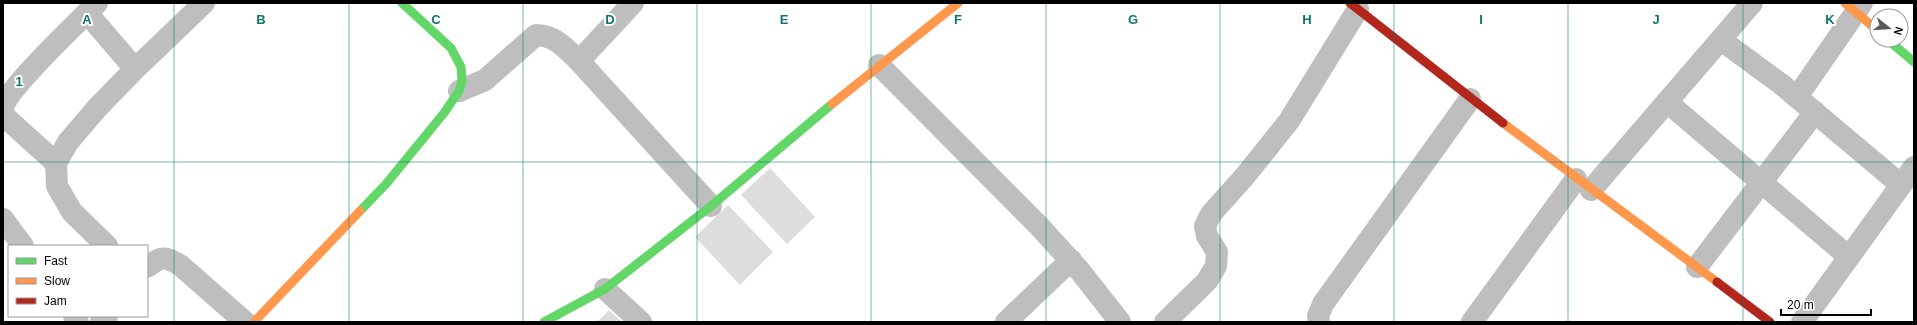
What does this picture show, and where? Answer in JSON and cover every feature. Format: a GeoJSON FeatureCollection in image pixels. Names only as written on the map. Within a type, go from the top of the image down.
{"type":"FeatureCollection","features":[{"type":"Feature","properties":{"kind":"street"},"geometry":{"type":"LineString","coordinates":[[106,245],[72,212],[57,186],[56,163],[68,142],[135,69],[204,3]]}},
{"type":"Feature","properties":{"kind":"street"},"geometry":{"type":"LineString","coordinates":[[254,322],[386,184],[444,113],[459,91],[462,81],[461,67],[451,48],[402,3]]}},
{"type":"Feature","properties":{"kind":"street"},"geometry":{"type":"LineString","coordinates":[[579,61],[634,3]]}},
{"type":"Feature","properties":{"kind":"street"},"geometry":{"type":"LineString","coordinates":[[544,322],[605,289],[711,206],[878,65],[958,3]]}},
{"type":"Feature","properties":{"kind":"street"},"geometry":{"type":"LineString","coordinates":[[1472,322],[1584,184],[1667,102],[1752,3]]}},
{"type":"Feature","properties":{"kind":"street"},"geometry":{"type":"LineString","coordinates":[[1165,322],[1207,281],[1216,266],[1217,252],[1207,236],[1205,226],[1211,214],[1245,176],[1290,121],[1354,6],[1470,100],[1770,322]]}},
{"type":"Feature","properties":{"kind":"street"},"geometry":{"type":"LineString","coordinates":[[1797,97],[1854,6],[1869,22]]}},
{"type":"Feature","properties":{"kind":"street"},"geometry":{"type":"LineString","coordinates":[[56,163],[5,117],[3,109],[5,100],[92,8],[135,69]]}},
{"type":"Feature","properties":{"kind":"street"},"geometry":{"type":"LineString","coordinates":[[459,91],[485,80],[536,35],[545,35],[555,39],[579,61],[711,206]]}},
{"type":"Feature","properties":{"kind":"street"},"geometry":{"type":"LineString","coordinates":[[1721,40],[1797,97],[1901,185]]}},
{"type":"Feature","properties":{"kind":"street"},"geometry":{"type":"LineString","coordinates":[[1897,48],[1914,62]]}},
{"type":"Feature","properties":{"kind":"street"},"geometry":{"type":"LineString","coordinates":[[878,65],[1070,260],[1120,322]]}},
{"type":"Feature","properties":{"kind":"street"},"geometry":{"type":"LineString","coordinates":[[1319,322],[1318,316],[1323,304],[1470,100]]}},
{"type":"Feature","properties":{"kind":"street"},"geometry":{"type":"LineString","coordinates":[[1667,102],[1849,257]]}},
{"type":"Feature","properties":{"kind":"street"},"geometry":{"type":"LineString","coordinates":[[1697,267],[1762,183],[1814,112]]}},
{"type":"Feature","properties":{"kind":"street"},"geometry":{"type":"LineString","coordinates":[[1802,322],[1914,167]]}},
{"type":"Feature","properties":{"kind":"street"},"geometry":{"type":"LineString","coordinates":[[3,219],[22,245]]}},
{"type":"Feature","properties":{"kind":"street"},"geometry":{"type":"LineString","coordinates":[[148,266],[158,259],[168,258],[180,265],[245,322]]}},
{"type":"Feature","properties":{"kind":"street"},"geometry":{"type":"LineString","coordinates":[[1006,322],[1070,260]]}},
{"type":"Feature","properties":{"kind":"street"},"geometry":{"type":"LineString","coordinates":[[605,289],[641,322]]}},
{"type":"Feature","properties":{"kind":"building"},"geometry":{"type":"Polygon","coordinates":[[[770,168],[815,217],[787,244],[741,195],[770,168]]]}},
{"type":"Feature","properties":{"kind":"building"},"geometry":{"type":"Polygon","coordinates":[[[728,205],[773,252],[740,285],[695,237],[728,205]]]}},
{"type":"Feature","properties":{"kind":"building"},"geometry":{"type":"Polygon","coordinates":[[[609,310],[622,322],[597,322],[609,310]]]}},
{"type":"Feature","properties":{"kind":"traffic: fast"},"geometry":{"type":"LineString","coordinates":[[360,211],[386,184],[444,113],[459,91],[462,81],[461,67],[451,48],[402,3]]}},
{"type":"Feature","properties":{"kind":"traffic: fast"},"geometry":{"type":"LineString","coordinates":[[1897,48],[1914,62]]}},
{"type":"Feature","properties":{"kind":"traffic: fast"},"geometry":{"type":"LineString","coordinates":[[544,322],[605,289],[711,206],[832,104]]}},
{"type":"Feature","properties":{"kind":"traffic: slow"},"geometry":{"type":"LineString","coordinates":[[832,104],[958,3]]}},
{"type":"Feature","properties":{"kind":"traffic: slow"},"geometry":{"type":"LineString","coordinates":[[1845,3],[1869,23]]}},
{"type":"Feature","properties":{"kind":"traffic: slow"},"geometry":{"type":"LineString","coordinates":[[1503,123],[1717,282]]}},
{"type":"Feature","properties":{"kind":"traffic: slow"},"geometry":{"type":"LineString","coordinates":[[254,322],[360,211]]}},
{"type":"Feature","properties":{"kind":"traffic: jam"},"geometry":{"type":"LineString","coordinates":[[1350,3],[1503,123]]}},
{"type":"Feature","properties":{"kind":"traffic: jam"},"geometry":{"type":"LineString","coordinates":[[1717,282],[1770,322]]}}]}
